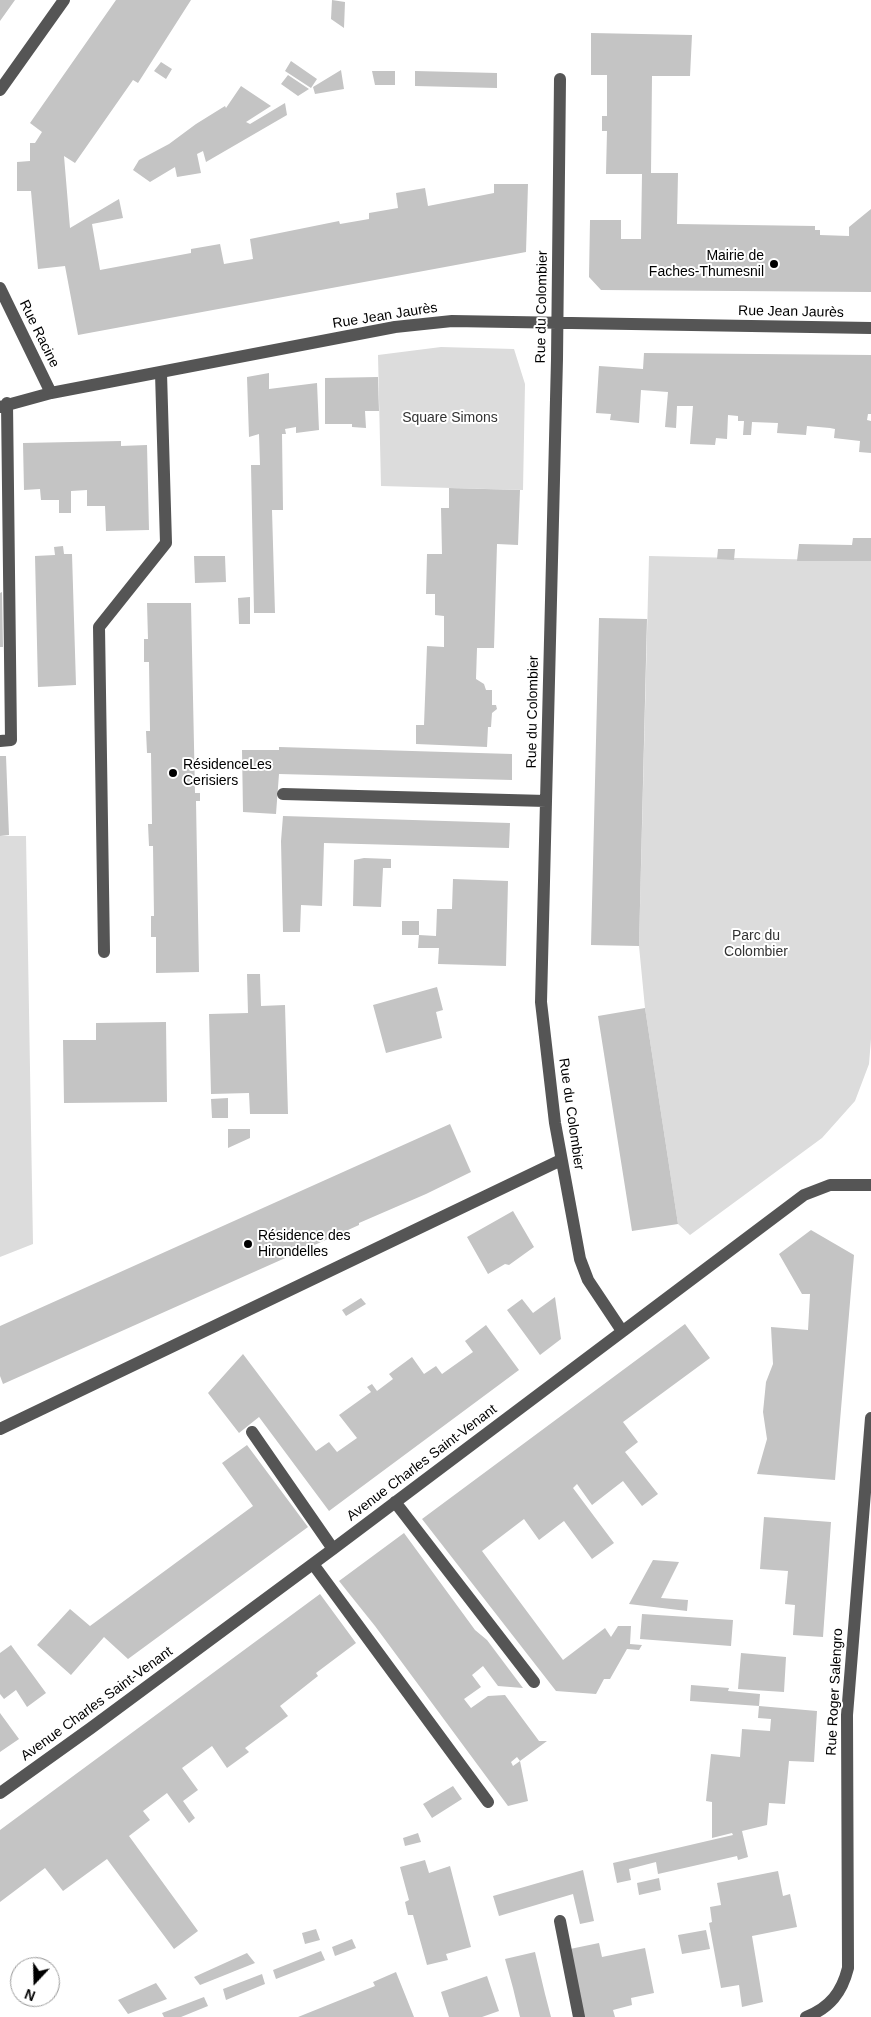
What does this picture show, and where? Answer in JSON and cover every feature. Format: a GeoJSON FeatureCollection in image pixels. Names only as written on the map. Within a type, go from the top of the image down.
{"type":"FeatureCollection","features":[{"type":"Feature","properties":{"kind":"street"},"geometry":{"type":"LineString","coordinates":[[0,90],[64,0]]}},
{"type":"Feature","properties":{"kind":"street","name":"Rue du Colombier"},"geometry":{"type":"LineString","coordinates":[[560,79],[557,322],[541,1002],[561,1160],[583,1272],[622,1331]]}},
{"type":"Feature","properties":{"kind":"street","name":"Rue Racine"},"geometry":{"type":"LineString","coordinates":[[0,288],[51,394]]}},
{"type":"Feature","properties":{"kind":"street","name":"Rue Jean Jaurès"},"geometry":{"type":"LineString","coordinates":[[3,405],[395,327],[452,321],[871,328]]}},
{"type":"Feature","properties":{"kind":"street"},"geometry":{"type":"LineString","coordinates":[[104,952],[99,627],[166,543],[161,373]]}},
{"type":"Feature","properties":{"kind":"street"},"geometry":{"type":"LineString","coordinates":[[0,741],[11,740],[3,405]]}},
{"type":"Feature","properties":{"kind":"street"},"geometry":{"type":"LineString","coordinates":[[283,794],[546,801]]}},
{"type":"Feature","properties":{"kind":"street"},"geometry":{"type":"LineString","coordinates":[[0,1429],[561,1160]]}},
{"type":"Feature","properties":{"kind":"street","name":"Avenue Charles Saint-Venant"},"geometry":{"type":"LineString","coordinates":[[0,1793],[333,1549],[804,1195],[830,1185],[871,1185]]}},
{"type":"Feature","properties":{"kind":"street","name":"Rue Roger Salengro"},"geometry":{"type":"LineString","coordinates":[[806,2017],[818,2012],[834,2000],[844,1985],[848,1968],[847,1715],[871,1418]]}},
{"type":"Feature","properties":{"kind":"street"},"geometry":{"type":"LineString","coordinates":[[252,1432],[333,1549]]}},
{"type":"Feature","properties":{"kind":"street"},"geometry":{"type":"LineString","coordinates":[[395,1502],[534,1682]]}},
{"type":"Feature","properties":{"kind":"street"},"geometry":{"type":"LineString","coordinates":[[312,1564],[488,1802]]}},
{"type":"Feature","properties":{"kind":"street"},"geometry":{"type":"LineString","coordinates":[[560,1921],[579,2017]]}},
{"type":"Feature","properties":{"kind":"green space","name":"Square Simons"},"geometry":{"type":"Polygon","coordinates":[[[441,347],[514,349],[525,384],[523,490],[381,486],[378,355],[441,347]]]}},
{"type":"Feature","properties":{"kind":"green space","name":"Parc du Colombier"},"geometry":{"type":"Polygon","coordinates":[[[649,556],[871,561],[871,1039],[869,1064],[855,1101],[822,1138],[690,1235],[678,1224],[645,1008],[639,946],[649,556]]]}},
{"type":"Feature","properties":{"kind":"green space"},"geometry":{"type":"Polygon","coordinates":[[[0,836],[26,836],[33,1244],[0,1257],[0,836]]]}},
{"type":"Feature","properties":{"kind":"building"},"geometry":{"type":"Polygon","coordinates":[[[0,0],[15,0],[0,21],[0,0]]]}},
{"type":"Feature","properties":{"kind":"building"},"geometry":{"type":"Polygon","coordinates":[[[116,0],[191,0],[138,83],[133,80],[75,163],[64,156],[70,228],[119,199],[123,218],[92,224],[100,270],[191,253],[191,249],[220,244],[224,264],[253,259],[250,239],[339,221],[340,224],[369,219],[369,213],[398,208],[396,193],[425,188],[428,206],[494,193],[494,184],[528,184],[526,252],[78,335],[65,266],[38,269],[31,191],[17,191],[17,162],[30,161],[30,143],[35,143],[42,132],[30,123],[116,0]]]}},
{"type":"Feature","properties":{"kind":"building"},"geometry":{"type":"Polygon","coordinates":[[[332,0],[345,2],[344,28],[331,19],[332,0]]]}},
{"type":"Feature","properties":{"kind":"building"},"geometry":{"type":"Polygon","coordinates":[[[591,33],[692,35],[690,76],[652,76],[651,173],[678,173],[677,224],[815,226],[815,230],[820,230],[820,235],[849,236],[849,227],[871,209],[871,292],[601,290],[589,277],[590,220],[621,220],[621,239],[641,239],[642,174],[606,174],[607,131],[602,131],[602,116],[607,116],[607,75],[591,75],[591,33]]]}},
{"type":"Feature","properties":{"kind":"building"},"geometry":{"type":"Polygon","coordinates":[[[291,61],[317,79],[311,88],[285,71],[291,61]]]}},
{"type":"Feature","properties":{"kind":"building"},"geometry":{"type":"Polygon","coordinates":[[[161,62],[172,69],[166,79],[154,71],[161,62]]]}},
{"type":"Feature","properties":{"kind":"building"},"geometry":{"type":"Polygon","coordinates":[[[341,70],[344,89],[315,94],[313,87],[341,70]]]}},
{"type":"Feature","properties":{"kind":"building"},"geometry":{"type":"Polygon","coordinates":[[[372,71],[395,71],[395,85],[375,85],[372,71]]]}},
{"type":"Feature","properties":{"kind":"building"},"geometry":{"type":"Polygon","coordinates":[[[415,71],[497,73],[497,88],[415,86],[415,71]]]}},
{"type":"Feature","properties":{"kind":"building"},"geometry":{"type":"Polygon","coordinates":[[[288,75],[309,89],[298,96],[281,84],[288,75]]]}},
{"type":"Feature","properties":{"kind":"building"},"geometry":{"type":"Polygon","coordinates":[[[241,86],[271,106],[246,122],[250,124],[285,103],[287,115],[206,162],[203,151],[197,154],[201,173],[177,177],[175,167],[150,182],[133,170],[139,160],[169,144],[225,106],[226,108],[241,86]]]}},
{"type":"Feature","properties":{"kind":"building"},"geometry":{"type":"Polygon","coordinates":[[[644,353],[871,355],[871,414],[868,414],[867,420],[871,421],[871,453],[859,452],[860,441],[834,438],[835,429],[830,428],[807,426],[806,435],[777,433],[778,423],[752,422],[751,435],[743,435],[744,421],[738,421],[738,416],[728,415],[727,439],[716,438],[715,445],[690,444],[693,406],[677,406],[676,428],[665,427],[668,392],[641,390],[639,423],[610,420],[611,414],[596,413],[599,366],[643,369],[644,353]]]}},
{"type":"Feature","properties":{"kind":"building"},"geometry":{"type":"Polygon","coordinates":[[[269,373],[269,389],[317,383],[319,430],[296,433],[296,427],[285,429],[286,434],[282,434],[283,510],[272,510],[275,613],[254,613],[251,465],[260,465],[259,434],[249,437],[247,377],[269,373]]]}},
{"type":"Feature","properties":{"kind":"building"},"geometry":{"type":"Polygon","coordinates":[[[378,377],[379,411],[365,411],[366,428],[352,427],[352,424],[325,424],[325,378],[378,377]]]}},
{"type":"Feature","properties":{"kind":"building"},"geometry":{"type":"Polygon","coordinates":[[[121,441],[121,446],[147,445],[149,530],[106,531],[105,506],[87,506],[87,490],[71,491],[71,513],[59,513],[59,500],[41,500],[40,489],[24,490],[23,443],[121,441]]]}},
{"type":"Feature","properties":{"kind":"building"},"geometry":{"type":"Polygon","coordinates":[[[449,488],[520,490],[518,545],[497,544],[494,648],[477,648],[476,679],[484,684],[486,690],[492,690],[492,705],[496,705],[497,709],[492,713],[491,727],[488,727],[487,747],[416,744],[416,725],[424,725],[427,646],[444,647],[444,616],[435,615],[435,594],[426,594],[427,554],[442,554],[441,508],[449,508],[449,488]]]}},
{"type":"Feature","properties":{"kind":"building"},"geometry":{"type":"Polygon","coordinates":[[[853,538],[871,538],[871,561],[797,561],[799,544],[852,545],[853,538]]]}},
{"type":"Feature","properties":{"kind":"building"},"geometry":{"type":"Polygon","coordinates":[[[63,546],[64,554],[72,554],[76,685],[38,687],[35,556],[55,555],[54,547],[63,546]]]}},
{"type":"Feature","properties":{"kind":"building"},"geometry":{"type":"Polygon","coordinates":[[[718,549],[735,549],[734,560],[717,559],[718,549]]]}},
{"type":"Feature","properties":{"kind":"building"},"geometry":{"type":"Polygon","coordinates":[[[194,556],[225,556],[226,582],[195,583],[194,556]]]}},
{"type":"Feature","properties":{"kind":"building"},"geometry":{"type":"Polygon","coordinates":[[[2,592],[3,647],[0,647],[0,593],[2,592]]]}},
{"type":"Feature","properties":{"kind":"building"},"geometry":{"type":"Polygon","coordinates":[[[250,597],[250,624],[239,624],[238,598],[250,597]]]}},
{"type":"Feature","properties":{"kind":"building","name":"RésidenceLes Cerisiers"},"geometry":{"type":"Polygon","coordinates":[[[147,603],[191,603],[195,793],[200,793],[200,801],[196,801],[199,972],[156,973],[156,937],[151,937],[151,916],[154,916],[153,846],[149,846],[148,824],[152,824],[151,753],[147,753],[146,731],[150,731],[149,662],[144,662],[144,639],[148,639],[147,603]]]}},
{"type":"Feature","properties":{"kind":"building"},"geometry":{"type":"Polygon","coordinates":[[[599,618],[647,619],[639,946],[591,945],[599,618]]]}},
{"type":"Feature","properties":{"kind":"building"},"geometry":{"type":"Polygon","coordinates":[[[279,747],[512,754],[512,780],[279,774],[276,814],[243,812],[242,750],[279,750],[279,747]]]}},
{"type":"Feature","properties":{"kind":"building"},"geometry":{"type":"Polygon","coordinates":[[[0,756],[6,756],[9,835],[0,836],[0,756]]]}},
{"type":"Feature","properties":{"kind":"building"},"geometry":{"type":"Polygon","coordinates":[[[283,816],[510,823],[509,848],[324,843],[322,906],[301,905],[300,932],[283,932],[281,841],[283,816]]]}},
{"type":"Feature","properties":{"kind":"building"},"geometry":{"type":"Polygon","coordinates":[[[364,858],[391,859],[391,868],[383,868],[381,907],[353,906],[354,860],[364,858]]]}},
{"type":"Feature","properties":{"kind":"building"},"geometry":{"type":"Polygon","coordinates":[[[453,879],[508,881],[506,966],[438,964],[439,948],[418,948],[419,935],[436,936],[437,909],[452,909],[453,879]]]}},
{"type":"Feature","properties":{"kind":"building"},"geometry":{"type":"Polygon","coordinates":[[[402,921],[419,921],[419,935],[402,935],[402,921]]]}},
{"type":"Feature","properties":{"kind":"building"},"geometry":{"type":"Polygon","coordinates":[[[247,974],[260,974],[261,1006],[285,1005],[288,1114],[250,1114],[249,1093],[211,1094],[209,1014],[248,1013],[247,974]]]}},
{"type":"Feature","properties":{"kind":"building"},"geometry":{"type":"Polygon","coordinates":[[[437,987],[443,1010],[436,1012],[442,1038],[386,1053],[373,1005],[437,987]]]}},
{"type":"Feature","properties":{"kind":"building"},"geometry":{"type":"Polygon","coordinates":[[[645,1008],[678,1224],[632,1231],[598,1016],[645,1008]]]}},
{"type":"Feature","properties":{"kind":"building"},"geometry":{"type":"Polygon","coordinates":[[[166,1022],[167,1102],[64,1103],[63,1040],[96,1040],[96,1023],[166,1022]]]}},
{"type":"Feature","properties":{"kind":"building"},"geometry":{"type":"Polygon","coordinates":[[[228,1098],[228,1118],[212,1118],[211,1099],[228,1098]]]}},
{"type":"Feature","properties":{"kind":"building","name":"Résidence des Hirondelles"},"geometry":{"type":"Polygon","coordinates":[[[450,1124],[471,1172],[359,1223],[359,1225],[348,1230],[3,1384],[0,1376],[0,1326],[450,1124]]]}},
{"type":"Feature","properties":{"kind":"building"},"geometry":{"type":"Polygon","coordinates":[[[228,1129],[250,1129],[250,1138],[228,1148],[228,1129]]]}},
{"type":"Feature","properties":{"kind":"building"},"geometry":{"type":"Polygon","coordinates":[[[513,1211],[534,1247],[509,1265],[505,1264],[488,1274],[467,1237],[513,1211]]]}},
{"type":"Feature","properties":{"kind":"building"},"geometry":{"type":"Polygon","coordinates":[[[811,1230],[854,1255],[835,1480],[757,1474],[767,1439],[763,1412],[766,1382],[773,1364],[771,1327],[808,1330],[810,1294],[802,1294],[779,1254],[811,1230]]]}},
{"type":"Feature","properties":{"kind":"building"},"geometry":{"type":"Polygon","coordinates":[[[555,1297],[561,1339],[540,1355],[507,1310],[522,1299],[533,1313],[555,1297]]]}},
{"type":"Feature","properties":{"kind":"building"},"geometry":{"type":"Polygon","coordinates":[[[361,1298],[366,1304],[346,1316],[342,1310],[361,1298]]]}},
{"type":"Feature","properties":{"kind":"building"},"geometry":{"type":"Polygon","coordinates":[[[685,1324],[710,1358],[623,1422],[638,1442],[625,1452],[658,1494],[642,1506],[623,1481],[592,1505],[577,1484],[573,1488],[614,1543],[592,1559],[564,1521],[539,1540],[524,1519],[482,1551],[563,1660],[605,1628],[611,1637],[618,1626],[631,1626],[630,1644],[642,1645],[639,1650],[627,1649],[610,1679],[604,1679],[596,1694],[556,1691],[422,1519],[685,1324]]]}},
{"type":"Feature","properties":{"kind":"building"},"geometry":{"type":"Polygon","coordinates":[[[486,1325],[519,1370],[329,1511],[259,1417],[239,1433],[208,1393],[243,1354],[316,1451],[329,1442],[337,1452],[357,1438],[339,1415],[371,1392],[367,1387],[372,1384],[377,1391],[393,1379],[389,1374],[412,1357],[424,1374],[436,1366],[442,1374],[473,1352],[465,1341],[486,1325]]]}},
{"type":"Feature","properties":{"kind":"building"},"geometry":{"type":"Polygon","coordinates":[[[247,1445],[308,1527],[128,1659],[104,1637],[71,1675],[37,1645],[70,1609],[90,1626],[253,1506],[222,1463],[247,1445]]]}},
{"type":"Feature","properties":{"kind":"building"},"geometry":{"type":"Polygon","coordinates":[[[764,1517],[831,1522],[823,1637],[793,1635],[795,1605],[785,1604],[788,1571],[760,1569],[764,1517]]]}},
{"type":"Feature","properties":{"kind":"building"},"geometry":{"type":"Polygon","coordinates":[[[404,1533],[475,1630],[487,1640],[523,1688],[498,1686],[483,1666],[472,1675],[481,1687],[464,1699],[471,1708],[488,1696],[505,1695],[539,1741],[547,1741],[520,1761],[528,1801],[508,1806],[375,1626],[339,1581],[404,1533]],[[517,1757],[511,1762],[513,1766],[520,1761],[517,1757]]]}},
{"type":"Feature","properties":{"kind":"building"},"geometry":{"type":"Polygon","coordinates":[[[653,1560],[679,1562],[661,1598],[688,1600],[687,1611],[629,1604],[653,1560]]]}},
{"type":"Feature","properties":{"kind":"building"},"geometry":{"type":"Polygon","coordinates":[[[320,1594],[356,1643],[316,1673],[318,1676],[280,1706],[288,1716],[245,1748],[249,1752],[227,1768],[212,1746],[182,1768],[198,1790],[183,1801],[195,1818],[189,1823],[167,1793],[143,1811],[150,1820],[129,1836],[198,1931],[174,1949],[107,1859],[63,1891],[45,1868],[0,1902],[0,1830],[320,1594]]]}},
{"type":"Feature","properties":{"kind":"building"},"geometry":{"type":"Polygon","coordinates":[[[642,1614],[733,1620],[731,1646],[640,1639],[642,1614]]]}},
{"type":"Feature","properties":{"kind":"building"},"geometry":{"type":"Polygon","coordinates":[[[11,1645],[46,1693],[27,1707],[16,1690],[4,1699],[0,1694],[0,1653],[11,1645]]]}},
{"type":"Feature","properties":{"kind":"building"},"geometry":{"type":"Polygon","coordinates":[[[741,1653],[786,1657],[784,1692],[738,1689],[741,1653]]]}},
{"type":"Feature","properties":{"kind":"building"},"geometry":{"type":"Polygon","coordinates":[[[691,1685],[729,1688],[728,1691],[760,1694],[759,1706],[690,1701],[691,1685]]]}},
{"type":"Feature","properties":{"kind":"building"},"geometry":{"type":"Polygon","coordinates":[[[759,1706],[817,1711],[814,1762],[789,1761],[785,1804],[769,1803],[767,1825],[742,1831],[748,1857],[738,1860],[737,1856],[658,1874],[656,1862],[629,1869],[631,1880],[617,1883],[613,1863],[733,1835],[732,1833],[712,1838],[712,1802],[706,1801],[711,1754],[740,1757],[742,1729],[770,1731],[771,1719],[758,1718],[759,1706]]]}},
{"type":"Feature","properties":{"kind":"building"},"geometry":{"type":"Polygon","coordinates":[[[0,1713],[19,1739],[0,1752],[0,1713]]]}},
{"type":"Feature","properties":{"kind":"building"},"geometry":{"type":"Polygon","coordinates":[[[453,1786],[462,1799],[432,1818],[423,1804],[453,1786]]]}},
{"type":"Feature","properties":{"kind":"building"},"geometry":{"type":"Polygon","coordinates":[[[418,1833],[421,1842],[405,1846],[403,1838],[418,1833]]]}},
{"type":"Feature","properties":{"kind":"building"},"geometry":{"type":"Polygon","coordinates":[[[425,1860],[429,1873],[450,1866],[471,1947],[446,1954],[448,1960],[427,1965],[413,1915],[408,1915],[405,1902],[409,1900],[400,1867],[425,1860]]]}},
{"type":"Feature","properties":{"kind":"building"},"geometry":{"type":"Polygon","coordinates":[[[583,1870],[594,1921],[580,1924],[573,1894],[499,1916],[493,1896],[583,1870]]]}},
{"type":"Feature","properties":{"kind":"building"},"geometry":{"type":"Polygon","coordinates":[[[778,1871],[783,1896],[790,1894],[797,1927],[752,1936],[763,2002],[742,2007],[739,1985],[721,1988],[709,1923],[712,1922],[710,1907],[721,1905],[717,1883],[778,1871]]]}},
{"type":"Feature","properties":{"kind":"building"},"geometry":{"type":"Polygon","coordinates":[[[659,1878],[661,1890],[639,1895],[637,1883],[659,1878]]]}},
{"type":"Feature","properties":{"kind":"building"},"geometry":{"type":"Polygon","coordinates":[[[316,1929],[320,1940],[305,1944],[302,1933],[316,1929]]]}},
{"type":"Feature","properties":{"kind":"building"},"geometry":{"type":"Polygon","coordinates":[[[706,1930],[710,1949],[682,1954],[678,1935],[706,1930]]]}},
{"type":"Feature","properties":{"kind":"building"},"geometry":{"type":"Polygon","coordinates":[[[352,1939],[356,1948],[335,1956],[332,1947],[352,1939]]]}},
{"type":"Feature","properties":{"kind":"building"},"geometry":{"type":"Polygon","coordinates":[[[599,1943],[602,1957],[645,1948],[654,1993],[631,1998],[632,2005],[613,2010],[615,2017],[584,2017],[570,1949],[599,1943]]]}},
{"type":"Feature","properties":{"kind":"building"},"geometry":{"type":"Polygon","coordinates":[[[321,1951],[325,1960],[276,1979],[273,1970],[321,1951]]]}},
{"type":"Feature","properties":{"kind":"building"},"geometry":{"type":"Polygon","coordinates":[[[535,1952],[551,2017],[520,2017],[505,1959],[535,1952]]]}},
{"type":"Feature","properties":{"kind":"building"},"geometry":{"type":"Polygon","coordinates":[[[247,1953],[255,1963],[200,1985],[194,1977],[247,1953]]]}},
{"type":"Feature","properties":{"kind":"building"},"geometry":{"type":"Polygon","coordinates":[[[396,1972],[414,2017],[298,2017],[375,1986],[373,1982],[396,1972]]]}},
{"type":"Feature","properties":{"kind":"building"},"geometry":{"type":"Polygon","coordinates":[[[262,1974],[265,1984],[226,2000],[223,1989],[262,1974]]]}},
{"type":"Feature","properties":{"kind":"building"},"geometry":{"type":"Polygon","coordinates":[[[487,1976],[499,2011],[482,2017],[449,2017],[441,1992],[487,1976]]]}},
{"type":"Feature","properties":{"kind":"building"},"geometry":{"type":"Polygon","coordinates":[[[156,1983],[167,1999],[128,2014],[118,2000],[156,1983]]]}},
{"type":"Feature","properties":{"kind":"building"},"geometry":{"type":"Polygon","coordinates":[[[204,1997],[208,2006],[181,2017],[164,2017],[162,2013],[204,1997]]]}},
{"type":"Feature","properties":{"kind":"place","name":"Mairie de Faches-Thumesnil"},"geometry":{"type":"Point","coordinates":[774,264]}},
{"type":"Feature","properties":{"kind":"place","name":"RésidenceLes Cerisiers"},"geometry":{"type":"Point","coordinates":[173,773]}},
{"type":"Feature","properties":{"kind":"place","name":"Résidence des Hirondelles"},"geometry":{"type":"Point","coordinates":[248,1244]}}]}
